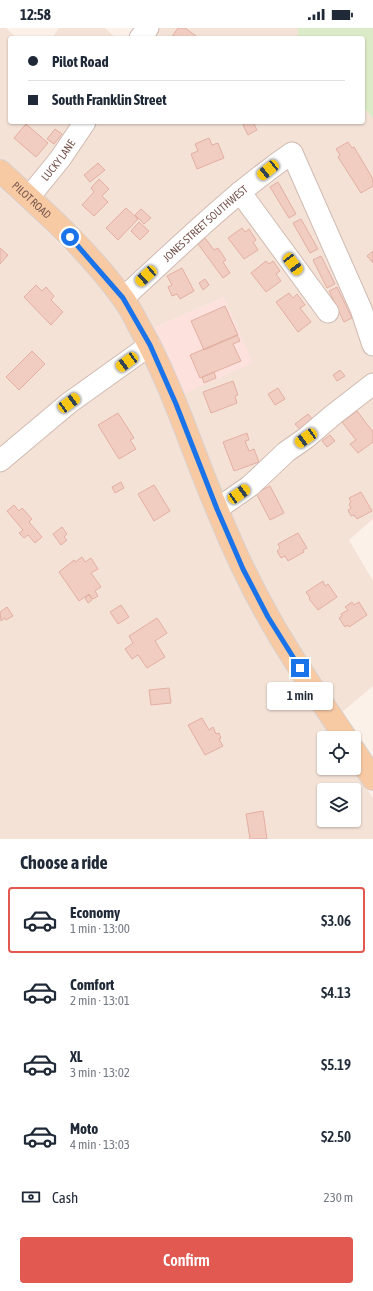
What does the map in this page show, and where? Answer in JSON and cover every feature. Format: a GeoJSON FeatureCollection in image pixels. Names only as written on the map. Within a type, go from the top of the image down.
{"type":"FeatureCollection","features":[{"type":"Feature","properties":{"kind":"main road","name":"PILOT ROAD"},"geometry":{"type":"LineString","coordinates":[[0,171],[70,237],[123,298],[150,345],[176,404],[217,509],[243,569],[268,617],[341,731]]}},
{"type":"Feature","properties":{"kind":"main road"},"geometry":{"type":"LineString","coordinates":[[361,761],[373,779]]}},
{"type":"Feature","properties":{"kind":"street"},"geometry":{"type":"LineString","coordinates":[[142,36],[148,28]]}},
{"type":"Feature","properties":{"kind":"street","name":"LUCKY LANE"},"geometry":{"type":"LineString","coordinates":[[29,197],[60,159],[84,124]]}},
{"type":"Feature","properties":{"kind":"street","name":"JONES STREET SOUTHWEST"},"geometry":{"type":"LineString","coordinates":[[123,298],[240,192],[292,153],[361,309],[373,345]]}},
{"type":"Feature","properties":{"kind":"street"},"geometry":{"type":"LineString","coordinates":[[240,192],[328,312]]}},
{"type":"Feature","properties":{"kind":"street"},"geometry":{"type":"LineString","coordinates":[[0,461],[69,403],[150,345]]}},
{"type":"Feature","properties":{"kind":"street"},"geometry":{"type":"LineString","coordinates":[[217,509],[250,486],[286,452],[306,438],[373,384]]}},
{"type":"Feature","properties":{"kind":"shaded area"},"geometry":{"type":"Polygon","coordinates":[[[0,28],[6,28],[15,36],[8,36],[8,124],[365,124],[365,111],[367,111],[373,119],[373,519],[349,540],[373,581],[373,686],[341,713],[272,603],[240,538],[181,395],[224,297],[151,329],[37,194],[0,159],[0,28]]]}},
{"type":"Feature","properties":{"kind":"shaded area"},"geometry":{"type":"Polygon","coordinates":[[[59,28],[105,28],[114,36],[53,36],[59,28]]]}},
{"type":"Feature","properties":{"kind":"shaded area"},"geometry":{"type":"Polygon","coordinates":[[[154,28],[298,28],[298,36],[148,36],[154,28]]]}},
{"type":"Feature","properties":{"kind":"shaded area"},"geometry":{"type":"Polygon","coordinates":[[[0,188],[82,266],[127,320],[331,731],[317,731],[317,775],[358,775],[373,798],[373,839],[0,839],[0,188]]]}},
{"type":"Feature","properties":{"kind":"shaded area"},"geometry":{"type":"Polygon","coordinates":[[[224,297],[253,363],[181,395],[151,329],[224,297]]]}},
{"type":"Feature","properties":{"kind":"green space"},"geometry":{"type":"Polygon","coordinates":[[[298,28],[373,28],[373,119],[367,111],[365,111],[365,36],[298,36],[298,28]]]}},
{"type":"Feature","properties":{"kind":"building"},"geometry":{"type":"Polygon","coordinates":[[[178,28],[185,28],[196,36],[172,36],[178,28]]]}},
{"type":"Feature","properties":{"kind":"building"},"geometry":{"type":"Polygon","coordinates":[[[26,124],[48,143],[36,157],[14,138],[26,124]]]}},
{"type":"Feature","properties":{"kind":"building"},"geometry":{"type":"Polygon","coordinates":[[[254,124],[257,130],[248,135],[243,125],[254,124]]]}},
{"type":"Feature","properties":{"kind":"building"},"geometry":{"type":"Polygon","coordinates":[[[55,129],[62,134],[54,144],[47,139],[55,129]]]}},
{"type":"Feature","properties":{"kind":"building"},"geometry":{"type":"Polygon","coordinates":[[[209,138],[212,145],[218,143],[224,158],[197,169],[191,154],[198,151],[195,144],[209,138]]]}},
{"type":"Feature","properties":{"kind":"building"},"geometry":{"type":"Polygon","coordinates":[[[348,142],[352,148],[354,147],[373,179],[373,186],[361,193],[338,157],[340,155],[336,149],[348,142]]]}},
{"type":"Feature","properties":{"kind":"building"},"geometry":{"type":"Polygon","coordinates":[[[98,163],[105,170],[90,182],[84,175],[98,163]]]}},
{"type":"Feature","properties":{"kind":"building"},"geometry":{"type":"Polygon","coordinates":[[[99,179],[109,189],[102,196],[108,202],[94,216],[82,205],[94,192],[91,188],[99,179]]]}},
{"type":"Feature","properties":{"kind":"building"},"geometry":{"type":"Polygon","coordinates":[[[278,182],[296,214],[289,218],[270,187],[278,182]]]}},
{"type":"Feature","properties":{"kind":"building"},"geometry":{"type":"Polygon","coordinates":[[[126,208],[138,219],[118,240],[106,228],[126,208]]]}},
{"type":"Feature","properties":{"kind":"building"},"geometry":{"type":"Polygon","coordinates":[[[141,209],[151,218],[144,224],[135,215],[141,209]]]}},
{"type":"Feature","properties":{"kind":"building"},"geometry":{"type":"Polygon","coordinates":[[[301,219],[318,249],[310,253],[293,223],[301,219]]]}},
{"type":"Feature","properties":{"kind":"building"},"geometry":{"type":"Polygon","coordinates":[[[139,222],[149,231],[140,240],[131,231],[139,222]]]}},
{"type":"Feature","properties":{"kind":"building"},"geometry":{"type":"Polygon","coordinates":[[[242,228],[245,232],[249,229],[256,240],[253,242],[258,250],[244,259],[228,238],[242,228]]]}},
{"type":"Feature","properties":{"kind":"building"},"geometry":{"type":"Polygon","coordinates":[[[205,238],[214,250],[218,248],[226,260],[223,262],[230,273],[223,278],[198,244],[205,238]]]}},
{"type":"Feature","properties":{"kind":"building"},"geometry":{"type":"Polygon","coordinates":[[[0,248],[8,255],[0,264],[0,248]]]}},
{"type":"Feature","properties":{"kind":"building"},"geometry":{"type":"Polygon","coordinates":[[[373,251],[373,263],[367,256],[373,251]]]}},
{"type":"Feature","properties":{"kind":"building"},"geometry":{"type":"Polygon","coordinates":[[[321,256],[335,284],[327,288],[313,260],[321,256]]]}},
{"type":"Feature","properties":{"kind":"building"},"geometry":{"type":"Polygon","coordinates":[[[266,261],[269,264],[273,261],[280,271],[276,274],[281,281],[266,292],[251,273],[266,261]]]}},
{"type":"Feature","properties":{"kind":"building"},"geometry":{"type":"Polygon","coordinates":[[[182,268],[194,291],[180,299],[177,294],[172,296],[168,287],[172,285],[167,276],[182,268]]]}},
{"type":"Feature","properties":{"kind":"building"},"geometry":{"type":"Polygon","coordinates":[[[205,279],[209,285],[203,290],[199,283],[205,279]]]}},
{"type":"Feature","properties":{"kind":"building"},"geometry":{"type":"Polygon","coordinates":[[[36,285],[42,291],[46,287],[54,296],[51,300],[63,312],[51,325],[24,297],[36,285]]]}},
{"type":"Feature","properties":{"kind":"building"},"geometry":{"type":"Polygon","coordinates":[[[337,287],[352,318],[344,322],[329,291],[337,287]]]}},
{"type":"Feature","properties":{"kind":"building"},"geometry":{"type":"Polygon","coordinates":[[[289,293],[293,298],[297,294],[305,305],[300,308],[311,322],[298,332],[276,302],[289,293]]]}},
{"type":"Feature","properties":{"kind":"building"},"geometry":{"type":"Polygon","coordinates":[[[225,306],[238,335],[204,350],[191,321],[225,306]]]}},
{"type":"Feature","properties":{"kind":"building"},"geometry":{"type":"Polygon","coordinates":[[[237,335],[240,341],[233,344],[241,361],[200,378],[190,355],[237,335]]]}},
{"type":"Feature","properties":{"kind":"building"},"geometry":{"type":"Polygon","coordinates":[[[32,351],[45,364],[19,390],[6,377],[32,351]]]}},
{"type":"Feature","properties":{"kind":"building"},"geometry":{"type":"Polygon","coordinates":[[[340,370],[345,376],[337,381],[333,375],[340,370]]]}},
{"type":"Feature","properties":{"kind":"building"},"geometry":{"type":"Polygon","coordinates":[[[214,372],[216,378],[204,383],[202,377],[214,372]]]}},
{"type":"Feature","properties":{"kind":"building"},"geometry":{"type":"Polygon","coordinates":[[[233,381],[238,395],[235,396],[237,403],[211,413],[203,392],[233,381]]]}},
{"type":"Feature","properties":{"kind":"building"},"geometry":{"type":"Polygon","coordinates":[[[278,388],[285,399],[275,405],[268,394],[278,388]]]}},
{"type":"Feature","properties":{"kind":"building"},"geometry":{"type":"Polygon","coordinates":[[[357,411],[373,432],[373,442],[358,453],[350,444],[356,440],[342,422],[357,411]]]}},
{"type":"Feature","properties":{"kind":"building"},"geometry":{"type":"Polygon","coordinates":[[[118,413],[134,438],[130,440],[136,449],[119,459],[98,425],[118,413]]]}},
{"type":"Feature","properties":{"kind":"building"},"geometry":{"type":"Polygon","coordinates":[[[308,414],[314,421],[301,431],[295,424],[308,414]]]}},
{"type":"Feature","properties":{"kind":"building"},"geometry":{"type":"Polygon","coordinates":[[[247,433],[249,440],[245,441],[249,451],[254,449],[259,462],[234,471],[223,442],[247,433]]]}},
{"type":"Feature","properties":{"kind":"building"},"geometry":{"type":"Polygon","coordinates":[[[330,435],[335,441],[327,447],[322,441],[330,435]]]}},
{"type":"Feature","properties":{"kind":"building"},"geometry":{"type":"Polygon","coordinates":[[[121,482],[124,488],[115,493],[112,487],[121,482]]]}},
{"type":"Feature","properties":{"kind":"building"},"geometry":{"type":"Polygon","coordinates":[[[154,485],[170,511],[154,521],[138,494],[154,485]]]}},
{"type":"Feature","properties":{"kind":"building"},"geometry":{"type":"Polygon","coordinates":[[[270,486],[284,513],[270,520],[256,493],[270,486]]]}},
{"type":"Feature","properties":{"kind":"building"},"geometry":{"type":"Polygon","coordinates":[[[361,492],[372,511],[357,519],[354,515],[351,516],[348,510],[351,508],[349,498],[361,492]]]}},
{"type":"Feature","properties":{"kind":"building"},"geometry":{"type":"Polygon","coordinates":[[[14,505],[19,511],[22,508],[32,519],[29,522],[42,537],[35,543],[28,535],[24,538],[19,533],[23,530],[7,511],[14,505]]]}},
{"type":"Feature","properties":{"kind":"building"},"geometry":{"type":"Polygon","coordinates":[[[62,527],[67,534],[64,537],[67,540],[61,545],[53,534],[62,527]]]}},
{"type":"Feature","properties":{"kind":"building"},"geometry":{"type":"Polygon","coordinates":[[[298,533],[307,548],[303,550],[304,552],[288,561],[285,556],[281,558],[277,551],[280,548],[278,544],[298,533]]]}},
{"type":"Feature","properties":{"kind":"building"},"geometry":{"type":"Polygon","coordinates":[[[82,557],[85,562],[91,558],[98,569],[91,573],[101,587],[95,591],[98,596],[93,599],[89,594],[79,601],[59,572],[74,560],[75,562],[82,557]]]}},
{"type":"Feature","properties":{"kind":"building"},"geometry":{"type":"Polygon","coordinates":[[[323,581],[325,586],[328,584],[337,597],[318,610],[309,599],[310,598],[306,592],[323,581]]]}},
{"type":"Feature","properties":{"kind":"building"},"geometry":{"type":"Polygon","coordinates":[[[89,595],[92,600],[88,603],[85,598],[89,595]]]}},
{"type":"Feature","properties":{"kind":"building"},"geometry":{"type":"Polygon","coordinates":[[[352,602],[354,605],[359,602],[367,615],[349,627],[348,625],[345,627],[339,618],[342,616],[341,614],[348,610],[345,607],[352,602]]]}},
{"type":"Feature","properties":{"kind":"building"},"geometry":{"type":"Polygon","coordinates":[[[121,605],[129,617],[118,624],[110,612],[121,605]]]}},
{"type":"Feature","properties":{"kind":"building"},"geometry":{"type":"Polygon","coordinates":[[[7,607],[13,616],[6,620],[5,618],[1,621],[0,612],[7,607]]]}},
{"type":"Feature","properties":{"kind":"building"},"geometry":{"type":"Polygon","coordinates":[[[157,618],[167,633],[155,641],[165,657],[147,668],[138,655],[132,659],[125,649],[133,643],[129,636],[157,618]]]}},
{"type":"Feature","properties":{"kind":"building"},"geometry":{"type":"Polygon","coordinates":[[[169,688],[171,703],[151,705],[149,690],[169,688]]]}},
{"type":"Feature","properties":{"kind":"building"},"geometry":{"type":"Polygon","coordinates":[[[202,718],[209,730],[213,727],[216,734],[219,733],[221,738],[219,739],[223,746],[205,755],[188,725],[202,718]]]}},
{"type":"Feature","properties":{"kind":"building"},"geometry":{"type":"Polygon","coordinates":[[[263,811],[267,839],[250,839],[246,814],[263,811]]]}},
{"type":"Feature","properties":{"kind":"route"},"geometry":{"type":"LineString","coordinates":[[70,237],[123,298],[150,345],[176,404],[217,509],[243,569],[268,617],[300,668]]}}]}
